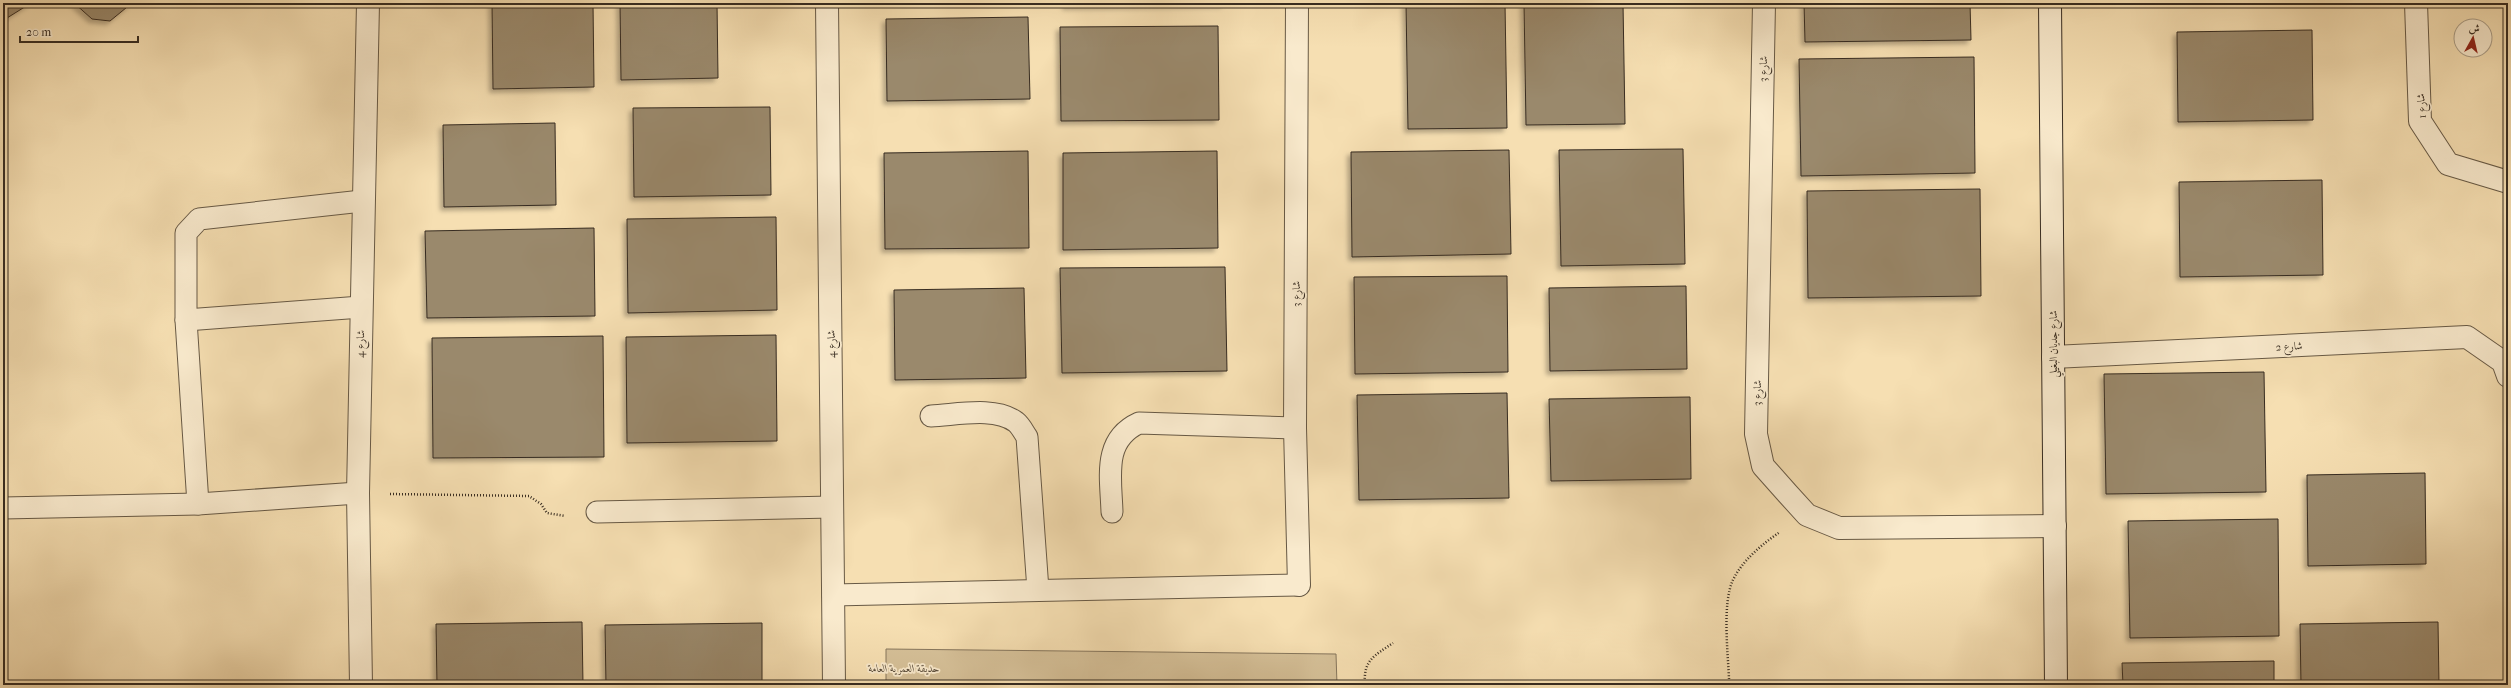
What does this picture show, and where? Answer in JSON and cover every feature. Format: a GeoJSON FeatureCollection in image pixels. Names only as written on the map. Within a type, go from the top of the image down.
{"type":"FeatureCollection","features":[{"type":"Feature","properties":{"kind":"street","name":"شارع 4"},"geometry":{"type":"LineString","coordinates":[[361,685],[358,493],[362,201],[368,3]]}},
{"type":"Feature","properties":{"kind":"street","name":"شارع 4"},"geometry":{"type":"LineString","coordinates":[[827,3],[834,685]]}},
{"type":"Feature","properties":{"kind":"street","name":"شارع 3"},"geometry":{"type":"LineString","coordinates":[[1297,3],[1295,428],[1299,585]]}},
{"type":"Feature","properties":{"kind":"street","name":"شارع 3"},"geometry":{"type":"LineString","coordinates":[[1764,3],[1756,434],[1763,466],[1807,515],[1839,528],[2055,526]]}},
{"type":"Feature","properties":{"kind":"street","name":"شارع جديان البغيلي"},"geometry":{"type":"LineString","coordinates":[[2050,3],[2056,685]]}},
{"type":"Feature","properties":{"kind":"street","name":"شارع 1"},"geometry":{"type":"LineString","coordinates":[[2416,3],[2420,121],[2448,164],[2508,182]]}},
{"type":"Feature","properties":{"kind":"street","name":"شارع 2"},"geometry":{"type":"LineString","coordinates":[[2053,357],[2467,337],[2503,362],[2508,376]]}},
{"type":"Feature","properties":{"kind":"lane"},"geometry":{"type":"LineString","coordinates":[[198,504],[186,320],[186,233],[199,219],[362,201]]}},
{"type":"Feature","properties":{"kind":"lane"},"geometry":{"type":"LineString","coordinates":[[186,320],[361,307]]}},
{"type":"Feature","properties":{"kind":"lane"},"geometry":{"type":"LineString","coordinates":[[931,416],[986,413],[1006,417],[1017,423],[1027,437],[1038,590]]}},
{"type":"Feature","properties":{"kind":"lane"},"geometry":{"type":"LineString","coordinates":[[1112,512],[1110,458],[1116,441],[1127,428],[1139,423],[1295,428]]}},
{"type":"Feature","properties":{"kind":"lane"},"geometry":{"type":"LineString","coordinates":[[3,508],[198,504],[358,493]]}},
{"type":"Feature","properties":{"kind":"lane"},"geometry":{"type":"LineString","coordinates":[[596,512],[832,507]]}},
{"type":"Feature","properties":{"kind":"lane"},"geometry":{"type":"LineString","coordinates":[[833,595],[1299,585]]}},
{"type":"Feature","properties":{"kind":"path"},"geometry":{"type":"LineString","coordinates":[[358,493],[529,496],[541,504],[547,513],[561,517],[596,512]]}},
{"type":"Feature","properties":{"kind":"path"},"geometry":{"type":"LineString","coordinates":[[1729,679],[1726,614],[1732,581],[1760,546],[1807,515]]}},
{"type":"Feature","properties":{"kind":"path"},"geometry":{"type":"LineString","coordinates":[[1365,685],[1364,670],[1371,658],[1393,643]]}},
{"type":"Feature","properties":{"kind":"green space","name":"حديقة العمرية العامة"},"geometry":{"type":"Polygon","coordinates":[[[886,649],[1336,654],[1337,685],[886,685],[886,649]]]}},
{"type":"Feature","properties":{"kind":"building"},"geometry":{"type":"Polygon","coordinates":[[[3,3],[31,3],[7,18],[3,18],[3,3]]]}},
{"type":"Feature","properties":{"kind":"building"},"geometry":{"type":"Polygon","coordinates":[[[74,3],[132,3],[110,21],[92,19],[74,3]]]}},
{"type":"Feature","properties":{"kind":"building"},"geometry":{"type":"Polygon","coordinates":[[[492,3],[593,3],[594,87],[493,89],[492,3]]]}},
{"type":"Feature","properties":{"kind":"building"},"geometry":{"type":"Polygon","coordinates":[[[620,3],[717,3],[718,78],[621,80],[620,3]]]}},
{"type":"Feature","properties":{"kind":"building"},"geometry":{"type":"Polygon","coordinates":[[[1066,3],[1225,3],[1225,4],[1066,6],[1066,3]]]}},
{"type":"Feature","properties":{"kind":"building"},"geometry":{"type":"Polygon","coordinates":[[[1406,3],[1505,3],[1507,128],[1408,129],[1406,3]]]}},
{"type":"Feature","properties":{"kind":"building"},"geometry":{"type":"Polygon","coordinates":[[[1524,3],[1623,3],[1625,124],[1526,125],[1524,3]]]}},
{"type":"Feature","properties":{"kind":"building"},"geometry":{"type":"Polygon","coordinates":[[[1804,3],[1970,3],[1971,40],[1805,42],[1804,3]]]}},
{"type":"Feature","properties":{"kind":"building"},"geometry":{"type":"Polygon","coordinates":[[[1028,17],[1030,99],[887,101],[886,19],[1028,17]]]}},
{"type":"Feature","properties":{"kind":"building"},"geometry":{"type":"Polygon","coordinates":[[[1218,26],[1219,120],[1061,121],[1060,27],[1218,26]]]}},
{"type":"Feature","properties":{"kind":"building"},"geometry":{"type":"Polygon","coordinates":[[[2312,30],[2313,120],[2178,122],[2177,32],[2312,30]]]}},
{"type":"Feature","properties":{"kind":"building"},"geometry":{"type":"Polygon","coordinates":[[[1974,57],[1975,173],[1801,176],[1799,59],[1974,57]]]}},
{"type":"Feature","properties":{"kind":"building"},"geometry":{"type":"Polygon","coordinates":[[[770,107],[771,195],[634,197],[633,108],[770,107]]]}},
{"type":"Feature","properties":{"kind":"building"},"geometry":{"type":"Polygon","coordinates":[[[555,123],[556,205],[444,207],[443,125],[555,123]]]}},
{"type":"Feature","properties":{"kind":"building"},"geometry":{"type":"Polygon","coordinates":[[[1683,149],[1685,264],[1561,266],[1559,150],[1683,149]]]}},
{"type":"Feature","properties":{"kind":"building"},"geometry":{"type":"Polygon","coordinates":[[[1509,150],[1511,254],[1352,257],[1351,152],[1509,150]]]}},
{"type":"Feature","properties":{"kind":"building"},"geometry":{"type":"Polygon","coordinates":[[[1028,151],[1029,248],[885,249],[884,153],[1028,151]]]}},
{"type":"Feature","properties":{"kind":"building"},"geometry":{"type":"Polygon","coordinates":[[[1217,151],[1218,248],[1063,250],[1063,153],[1217,151]]]}},
{"type":"Feature","properties":{"kind":"building"},"geometry":{"type":"Polygon","coordinates":[[[2322,180],[2323,275],[2180,277],[2179,182],[2322,180]]]}},
{"type":"Feature","properties":{"kind":"building"},"geometry":{"type":"Polygon","coordinates":[[[1980,189],[1981,296],[1808,298],[1807,191],[1980,189]]]}},
{"type":"Feature","properties":{"kind":"building"},"geometry":{"type":"Polygon","coordinates":[[[776,217],[777,310],[628,313],[627,219],[776,217]]]}},
{"type":"Feature","properties":{"kind":"building"},"geometry":{"type":"Polygon","coordinates":[[[594,228],[595,316],[427,318],[425,231],[594,228]]]}},
{"type":"Feature","properties":{"kind":"building"},"geometry":{"type":"Polygon","coordinates":[[[1225,267],[1227,371],[1062,373],[1060,268],[1225,267]]]}},
{"type":"Feature","properties":{"kind":"building"},"geometry":{"type":"Polygon","coordinates":[[[1507,276],[1508,372],[1355,374],[1354,277],[1507,276]]]}},
{"type":"Feature","properties":{"kind":"building"},"geometry":{"type":"Polygon","coordinates":[[[1686,286],[1687,369],[1550,371],[1549,288],[1686,286]]]}},
{"type":"Feature","properties":{"kind":"building"},"geometry":{"type":"Polygon","coordinates":[[[1024,288],[1026,378],[895,380],[894,290],[1024,288]]]}},
{"type":"Feature","properties":{"kind":"building"},"geometry":{"type":"Polygon","coordinates":[[[776,335],[777,441],[627,443],[626,337],[776,335]]]}},
{"type":"Feature","properties":{"kind":"building"},"geometry":{"type":"Polygon","coordinates":[[[603,336],[604,457],[433,458],[432,338],[603,336]]]}},
{"type":"Feature","properties":{"kind":"building"},"geometry":{"type":"Polygon","coordinates":[[[2264,372],[2266,492],[2106,494],[2104,374],[2264,372]]]}},
{"type":"Feature","properties":{"kind":"building"},"geometry":{"type":"Polygon","coordinates":[[[1507,393],[1509,498],[1359,500],[1357,395],[1507,393]]]}},
{"type":"Feature","properties":{"kind":"building"},"geometry":{"type":"Polygon","coordinates":[[[1690,397],[1691,479],[1551,481],[1549,399],[1690,397]]]}},
{"type":"Feature","properties":{"kind":"building"},"geometry":{"type":"Polygon","coordinates":[[[2425,473],[2426,564],[2308,566],[2307,475],[2425,473]]]}},
{"type":"Feature","properties":{"kind":"building"},"geometry":{"type":"Polygon","coordinates":[[[2278,519],[2279,636],[2130,638],[2128,521],[2278,519]]]}},
{"type":"Feature","properties":{"kind":"building"},"geometry":{"type":"Polygon","coordinates":[[[582,622],[583,685],[437,685],[436,624],[582,622]]]}},
{"type":"Feature","properties":{"kind":"building"},"geometry":{"type":"Polygon","coordinates":[[[2438,622],[2439,685],[2301,685],[2300,624],[2438,622]]]}},
{"type":"Feature","properties":{"kind":"building"},"geometry":{"type":"Polygon","coordinates":[[[762,623],[762,685],[606,685],[605,625],[762,623]]]}},
{"type":"Feature","properties":{"kind":"building"},"geometry":{"type":"Polygon","coordinates":[[[2274,661],[2274,685],[2123,685],[2122,663],[2274,661]]]}}]}
